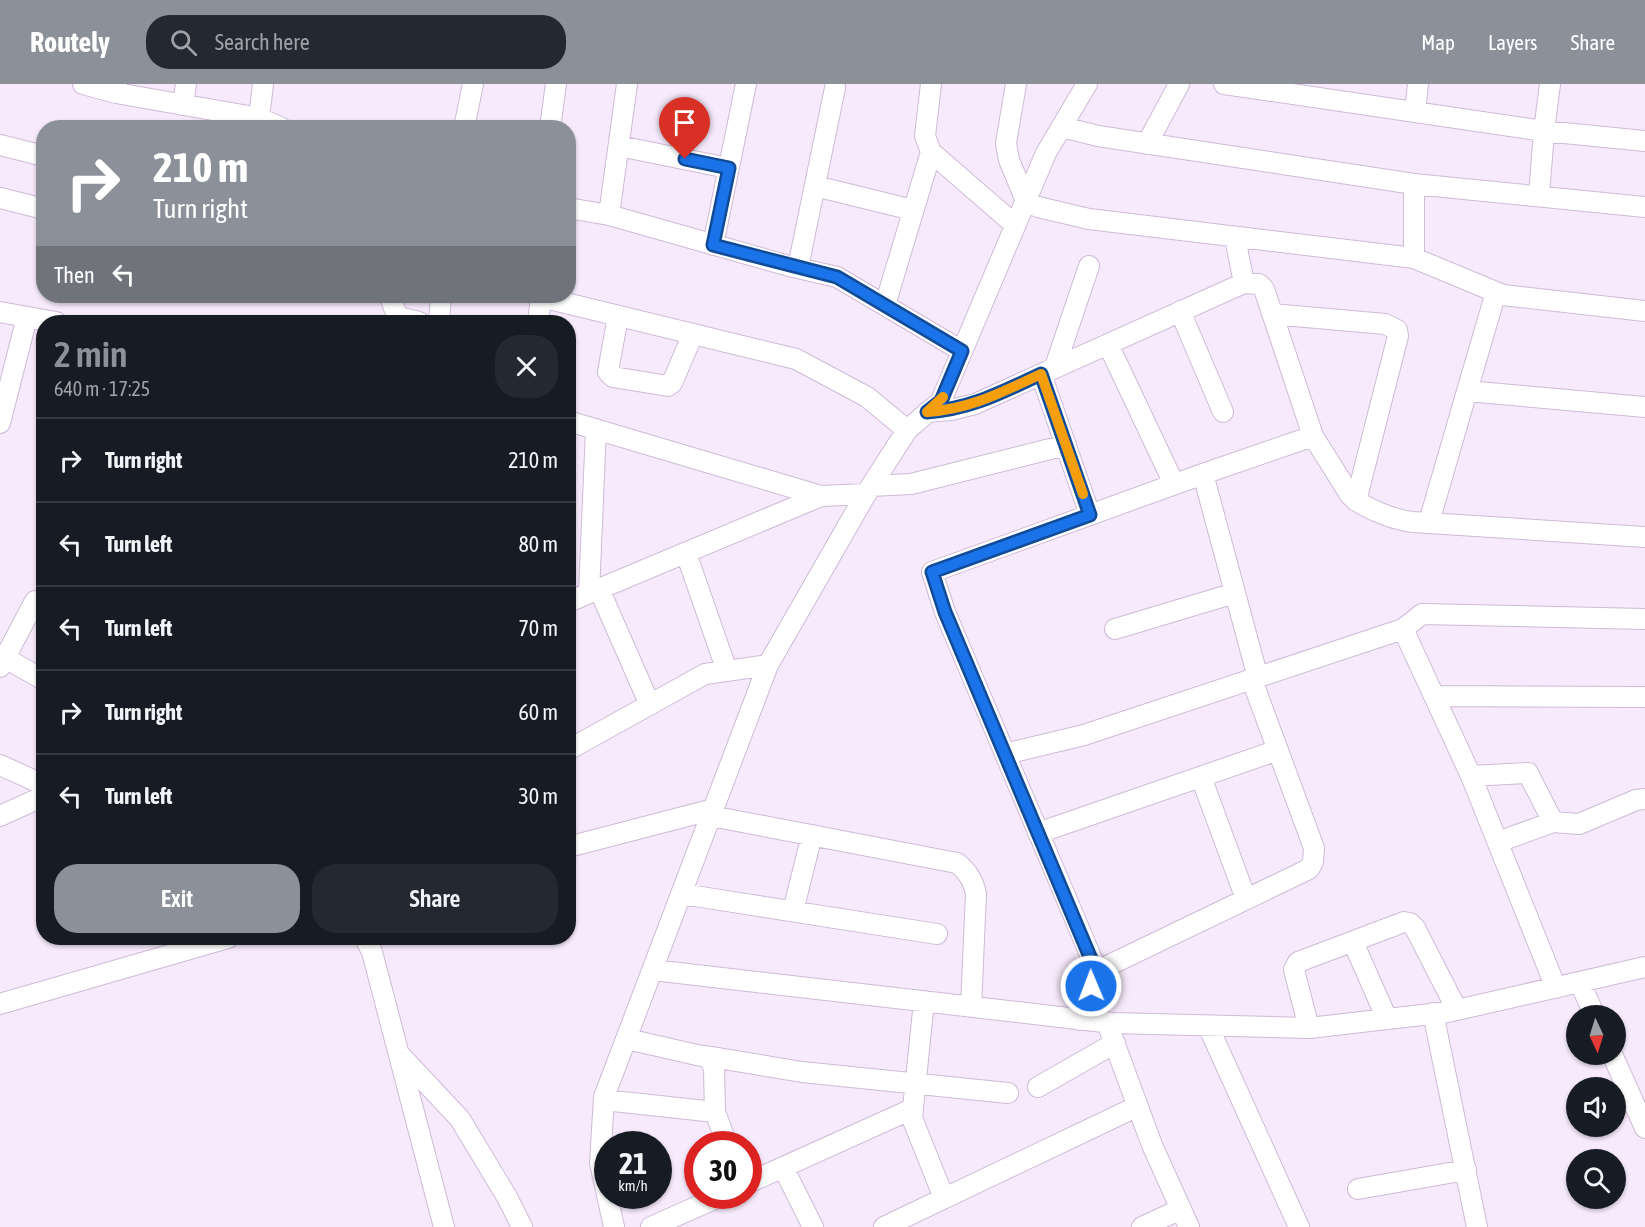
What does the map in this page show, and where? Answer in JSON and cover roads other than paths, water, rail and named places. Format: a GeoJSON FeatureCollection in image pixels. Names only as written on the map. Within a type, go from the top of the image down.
{"type":"FeatureCollection","features":[{"type":"Feature","properties":{"kind":"street"},"geometry":{"type":"LineString","coordinates":[[83,84],[264,120]]}},
{"type":"Feature","properties":{"kind":"street"},"geometry":{"type":"LineString","coordinates":[[183,105],[186,84]]}},
{"type":"Feature","properties":{"kind":"street"},"geometry":{"type":"LineString","coordinates":[[259,118],[263,84]]}},
{"type":"Feature","properties":{"kind":"street"},"geometry":{"type":"LineString","coordinates":[[466,120],[473,84]]}},
{"type":"Feature","properties":{"kind":"street"},"geometry":{"type":"LineString","coordinates":[[551,120],[556,84]]}},
{"type":"Feature","properties":{"kind":"street"},"geometry":{"type":"LineString","coordinates":[[609,215],[627,84]]}},
{"type":"Feature","properties":{"kind":"street"},"geometry":{"type":"LineString","coordinates":[[713,245],[746,84]]}},
{"type":"Feature","properties":{"kind":"street"},"geometry":{"type":"LineString","coordinates":[[931,84],[925,136],[930,152],[1015,225]]}},
{"type":"Feature","properties":{"kind":"street"},"geometry":{"type":"LineString","coordinates":[[1016,84],[1006,143],[1009,160],[1026,201],[1038,207],[1089,219],[1414,258],[1503,295],[1645,312]]}},
{"type":"Feature","properties":{"kind":"street"},"geometry":{"type":"LineString","coordinates":[[614,1227],[600,1163],[604,1100],[768,665],[868,490],[907,430],[941,401],[1046,153],[1087,84]]}},
{"type":"Feature","properties":{"kind":"street"},"geometry":{"type":"LineString","coordinates":[[1148,144],[1179,84]]}},
{"type":"Feature","properties":{"kind":"street"},"geometry":{"type":"LineString","coordinates":[[1224,84],[1544,131],[1645,141]]}},
{"type":"Feature","properties":{"kind":"street"},"geometry":{"type":"LineString","coordinates":[[1415,111],[1418,84]]}},
{"type":"Feature","properties":{"kind":"street"},"geometry":{"type":"LineString","coordinates":[[1539,196],[1550,84]]}},
{"type":"Feature","properties":{"kind":"street"},"geometry":{"type":"LineString","coordinates":[[798,267],[835,88]]}},
{"type":"Feature","properties":{"kind":"street"},"geometry":{"type":"LineString","coordinates":[[1062,127],[1098,136],[1414,184],[1645,207]]}},
{"type":"Feature","properties":{"kind":"street"},"geometry":{"type":"LineString","coordinates":[[0,145],[36,154]]}},
{"type":"Feature","properties":{"kind":"street"},"geometry":{"type":"LineString","coordinates":[[619,146],[729,168]]}},
{"type":"Feature","properties":{"kind":"street"},"geometry":{"type":"LineString","coordinates":[[885,305],[930,152]]}},
{"type":"Feature","properties":{"kind":"street"},"geometry":{"type":"LineString","coordinates":[[1414,184],[1414,258]]}},
{"type":"Feature","properties":{"kind":"street"},"geometry":{"type":"LineString","coordinates":[[814,186],[913,210]]}},
{"type":"Feature","properties":{"kind":"street"},"geometry":{"type":"LineString","coordinates":[[0,198],[36,206]]}},
{"type":"Feature","properties":{"kind":"street"},"geometry":{"type":"LineString","coordinates":[[576,209],[609,215],[837,277],[962,351]]}},
{"type":"Feature","properties":{"kind":"street"},"geometry":{"type":"LineString","coordinates":[[1235,238],[1244,282]]}},
{"type":"Feature","properties":{"kind":"street"},"geometry":{"type":"LineString","coordinates":[[1089,266],[1048,371],[1066,445],[1090,515]]}},
{"type":"Feature","properties":{"kind":"street"},"geometry":{"type":"LineString","coordinates":[[927,412],[951,410],[975,404],[1244,282],[1259,284],[1264,289],[1313,436],[1356,501],[1396,519],[1645,537]]}},
{"type":"Feature","properties":{"kind":"street"},"geometry":{"type":"LineString","coordinates":[[1429,522],[1496,292]]}},
{"type":"Feature","properties":{"kind":"street"},"geometry":{"type":"LineString","coordinates":[[568,303],[796,358],[867,397],[907,430]]}},
{"type":"Feature","properties":{"kind":"street"},"geometry":{"type":"LineString","coordinates":[[1180,311],[1222,412]]}},
{"type":"Feature","properties":{"kind":"street"},"geometry":{"type":"LineString","coordinates":[[0,312],[36,319]]}},
{"type":"Feature","properties":{"kind":"street"},"geometry":{"type":"LineString","coordinates":[[1272,314],[1385,324],[1397,330],[1398,336],[1356,501]]}},
{"type":"Feature","properties":{"kind":"street"},"geometry":{"type":"LineString","coordinates":[[618,316],[608,372],[613,377],[668,386],[672,382],[693,334]]}},
{"type":"Feature","properties":{"kind":"street"},"geometry":{"type":"LineString","coordinates":[[0,423],[27,317]]}},
{"type":"Feature","properties":{"kind":"street"},"geometry":{"type":"LineString","coordinates":[[1108,344],[1174,484]]}},
{"type":"Feature","properties":{"kind":"street"},"geometry":{"type":"LineString","coordinates":[[1467,391],[1645,407]]}},
{"type":"Feature","properties":{"kind":"street"},"geometry":{"type":"LineString","coordinates":[[576,423],[821,496]]}},
{"type":"Feature","properties":{"kind":"street"},"geometry":{"type":"LineString","coordinates":[[596,429],[594,591],[650,705]]}},
{"type":"Feature","properties":{"kind":"street"},"geometry":{"type":"LineString","coordinates":[[1080,1020],[1096,971],[945,612],[932,572],[1313,436]]}},
{"type":"Feature","properties":{"kind":"street"},"geometry":{"type":"LineString","coordinates":[[576,599],[821,496],[911,484],[1066,445]]}},
{"type":"Feature","properties":{"kind":"street"},"geometry":{"type":"LineString","coordinates":[[1096,971],[1309,869],[1313,862],[1314,848],[1255,679],[1203,474]]}},
{"type":"Feature","properties":{"kind":"street"},"geometry":{"type":"LineString","coordinates":[[686,553],[727,671]]}},
{"type":"Feature","properties":{"kind":"street"},"geometry":{"type":"LineString","coordinates":[[1115,629],[1235,593]]}},
{"type":"Feature","properties":{"kind":"street"},"geometry":{"type":"LineString","coordinates":[[35,601],[9,632],[2,663],[36,677]]}},
{"type":"Feature","properties":{"kind":"street"},"geometry":{"type":"LineString","coordinates":[[1005,754],[1084,735],[1255,679],[1403,629],[1422,614],[1645,619]]}},
{"type":"Feature","properties":{"kind":"street"},"geometry":{"type":"LineString","coordinates":[[1403,629],[1471,776],[1556,988]]}},
{"type":"Feature","properties":{"kind":"street"},"geometry":{"type":"LineString","coordinates":[[576,746],[705,674],[768,665]]}},
{"type":"Feature","properties":{"kind":"street"},"geometry":{"type":"LineString","coordinates":[[1434,696],[1645,697]]}},
{"type":"Feature","properties":{"kind":"street"},"geometry":{"type":"LineString","coordinates":[[1038,833],[1278,750]]}},
{"type":"Feature","properties":{"kind":"street"},"geometry":{"type":"LineString","coordinates":[[0,765],[36,781]]}},
{"type":"Feature","properties":{"kind":"street"},"geometry":{"type":"LineString","coordinates":[[1471,776],[1528,774],[1553,822]]}},
{"type":"Feature","properties":{"kind":"street"},"geometry":{"type":"LineString","coordinates":[[1201,777],[1246,899]]}},
{"type":"Feature","properties":{"kind":"street"},"geometry":{"type":"LineString","coordinates":[[1498,842],[1553,822],[1579,824],[1636,800],[1645,799]]}},
{"type":"Feature","properties":{"kind":"street"},"geometry":{"type":"LineString","coordinates":[[0,816],[36,800]]}},
{"type":"Feature","properties":{"kind":"street"},"geometry":{"type":"LineString","coordinates":[[576,845],[713,812],[812,835],[957,863],[967,871],[973,881],[976,894],[971,1007]]}},
{"type":"Feature","properties":{"kind":"street"},"geometry":{"type":"LineString","coordinates":[[793,911],[812,835]]}},
{"type":"Feature","properties":{"kind":"street"},"geometry":{"type":"LineString","coordinates":[[682,894],[937,934]]}},
{"type":"Feature","properties":{"kind":"street"},"geometry":{"type":"LineString","coordinates":[[1309,1028],[1294,970],[1298,962],[1404,922],[1410,923],[1415,928],[1457,1010]]}},
{"type":"Feature","properties":{"kind":"street"},"geometry":{"type":"LineString","coordinates":[[1353,942],[1387,1019]]}},
{"type":"Feature","properties":{"kind":"street"},"geometry":{"type":"LineString","coordinates":[[0,1004],[204,945]]}},
{"type":"Feature","properties":{"kind":"street"},"geometry":{"type":"LineString","coordinates":[[368,945],[444,1227]]}},
{"type":"Feature","properties":{"kind":"street"},"geometry":{"type":"LineString","coordinates":[[653,970],[1107,1023],[1309,1028],[1457,1010],[1645,967]]}},
{"type":"Feature","properties":{"kind":"street"},"geometry":{"type":"LineString","coordinates":[[1580,983],[1590,1005]]}},
{"type":"Feature","properties":{"kind":"street"},"geometry":{"type":"LineString","coordinates":[[924,1001],[912,1109],[913,1126],[944,1198]]}},
{"type":"Feature","properties":{"kind":"street"},"geometry":{"type":"LineString","coordinates":[[1433,1013],[1477,1227]]}},
{"type":"Feature","properties":{"kind":"street"},"geometry":{"type":"LineString","coordinates":[[1107,1023],[1152,1145],[1185,1218],[1142,1227]]}},
{"type":"Feature","properties":{"kind":"street"},"geometry":{"type":"LineString","coordinates":[[1208,1026],[1299,1227]]}},
{"type":"Feature","properties":{"kind":"street"},"geometry":{"type":"LineString","coordinates":[[627,1039],[706,1056],[802,1072],[1008,1093]]}},
{"type":"Feature","properties":{"kind":"street"},"geometry":{"type":"LineString","coordinates":[[1038,1087],[1115,1043]]}},
{"type":"Feature","properties":{"kind":"street"},"geometry":{"type":"LineString","coordinates":[[399,1054],[460,1119],[507,1197],[522,1227]]}},
{"type":"Feature","properties":{"kind":"street"},"geometry":{"type":"LineString","coordinates":[[706,1056],[713,1063],[715,1112],[722,1131]]}},
{"type":"Feature","properties":{"kind":"street"},"geometry":{"type":"LineString","coordinates":[[1617,1065],[1645,1128]]}},
{"type":"Feature","properties":{"kind":"street"},"geometry":{"type":"LineString","coordinates":[[604,1100],[715,1112]]}},
{"type":"Feature","properties":{"kind":"street"},"geometry":{"type":"LineString","coordinates":[[884,1227],[1138,1106]]}},
{"type":"Feature","properties":{"kind":"street"},"geometry":{"type":"LineString","coordinates":[[762,1177],[912,1109]]}},
{"type":"Feature","properties":{"kind":"street"},"geometry":{"type":"LineString","coordinates":[[783,1167],[813,1227]]}},
{"type":"Feature","properties":{"kind":"street"},"geometry":{"type":"LineString","coordinates":[[1358,1189],[1466,1170]]}},
{"type":"Feature","properties":{"kind":"street"},"geometry":{"type":"LineString","coordinates":[[651,1227],[692,1209]]}}]}
